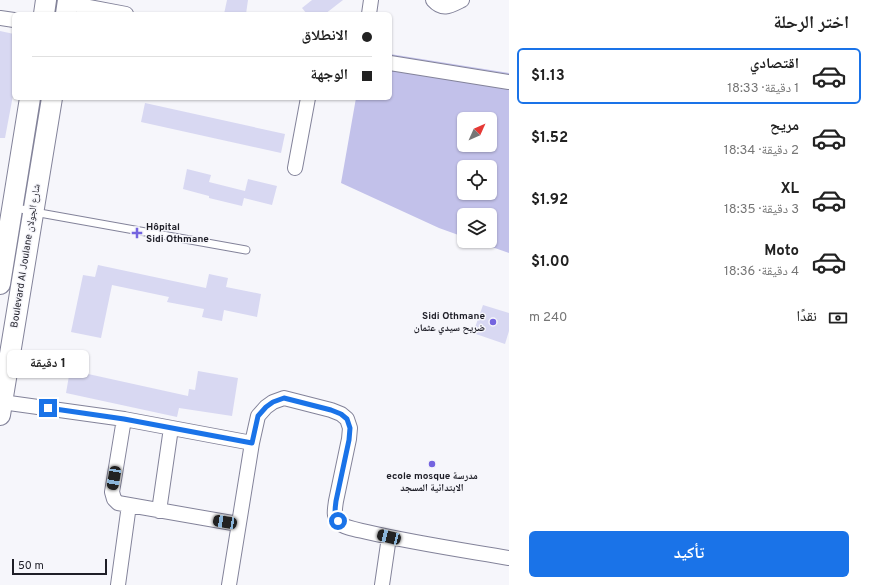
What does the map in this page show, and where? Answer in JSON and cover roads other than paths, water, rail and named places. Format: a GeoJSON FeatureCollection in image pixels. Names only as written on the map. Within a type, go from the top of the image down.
{"type":"FeatureCollection","features":[{"type":"Feature","properties":{"kind":"main road"},"geometry":{"type":"LineString","coordinates":[[44,12],[46,0]]}},
{"type":"Feature","properties":{"kind":"main road","name":"Boulevard Al Joulane شارع الجولان"},"geometry":{"type":"LineString","coordinates":[[0,284],[4,237],[13,207],[30,100]]}},
{"type":"Feature","properties":{"kind":"main road","name":"Boulevard Al Joulane شارع الجولان"},"geometry":{"type":"LineString","coordinates":[[1,408],[52,100]]}},
{"type":"Feature","properties":{"kind":"street"},"geometry":{"type":"LineString","coordinates":[[369,12],[371,0]]}},
{"type":"Feature","properties":{"kind":"street"},"geometry":{"type":"LineString","coordinates":[[433,0],[437,4],[444,7],[462,0]]}},
{"type":"Feature","properties":{"kind":"street"},"geometry":{"type":"LineString","coordinates":[[67,6],[111,12]]}},
{"type":"Feature","properties":{"kind":"street"},"geometry":{"type":"LineString","coordinates":[[0,18],[12,20]]}},
{"type":"Feature","properties":{"kind":"street"},"geometry":{"type":"LineString","coordinates":[[392,62],[509,82]]}},
{"type":"Feature","properties":{"kind":"street"},"geometry":{"type":"LineString","coordinates":[[295,168],[308,100]]}},
{"type":"Feature","properties":{"kind":"street"},"geometry":{"type":"LineString","coordinates":[[229,585],[238,524],[258,416],[273,402],[284,398],[331,410],[341,414],[347,419],[350,428],[349,440],[335,510],[335,516],[338,521],[349,527],[389,537],[509,558]]}},
{"type":"Feature","properties":{"kind":"street"},"geometry":{"type":"LineString","coordinates":[[1,408],[124,419],[252,443]]}},
{"type":"Feature","properties":{"kind":"street"},"geometry":{"type":"LineString","coordinates":[[124,419],[112,492],[114,499],[118,503],[238,524]]}},
{"type":"Feature","properties":{"kind":"street"},"geometry":{"type":"LineString","coordinates":[[159,511],[172,428]]}},
{"type":"Feature","properties":{"kind":"street"},"geometry":{"type":"LineString","coordinates":[[118,585],[129,505]]}},
{"type":"Feature","properties":{"kind":"street"},"geometry":{"type":"LineString","coordinates":[[382,585],[389,537]]}},
{"type":"Feature","properties":{"kind":"lane"},"geometry":{"type":"LineString","coordinates":[[13,207],[246,250]]}},
{"type":"Feature","properties":{"kind":"place","name":"Hôpital Sidi Othmane"},"geometry":{"type":"Point","coordinates":[137,233]}},
{"type":"Feature","properties":{"kind":"place","name":"Sidi Othmane ضريح سيدي عثمان"},"geometry":{"type":"Point","coordinates":[493,322]}},
{"type":"Feature","properties":{"kind":"place","name":"ecole mosque مدرسة الابتدائية المسجد"},"geometry":{"type":"Point","coordinates":[432,464]}}]}
